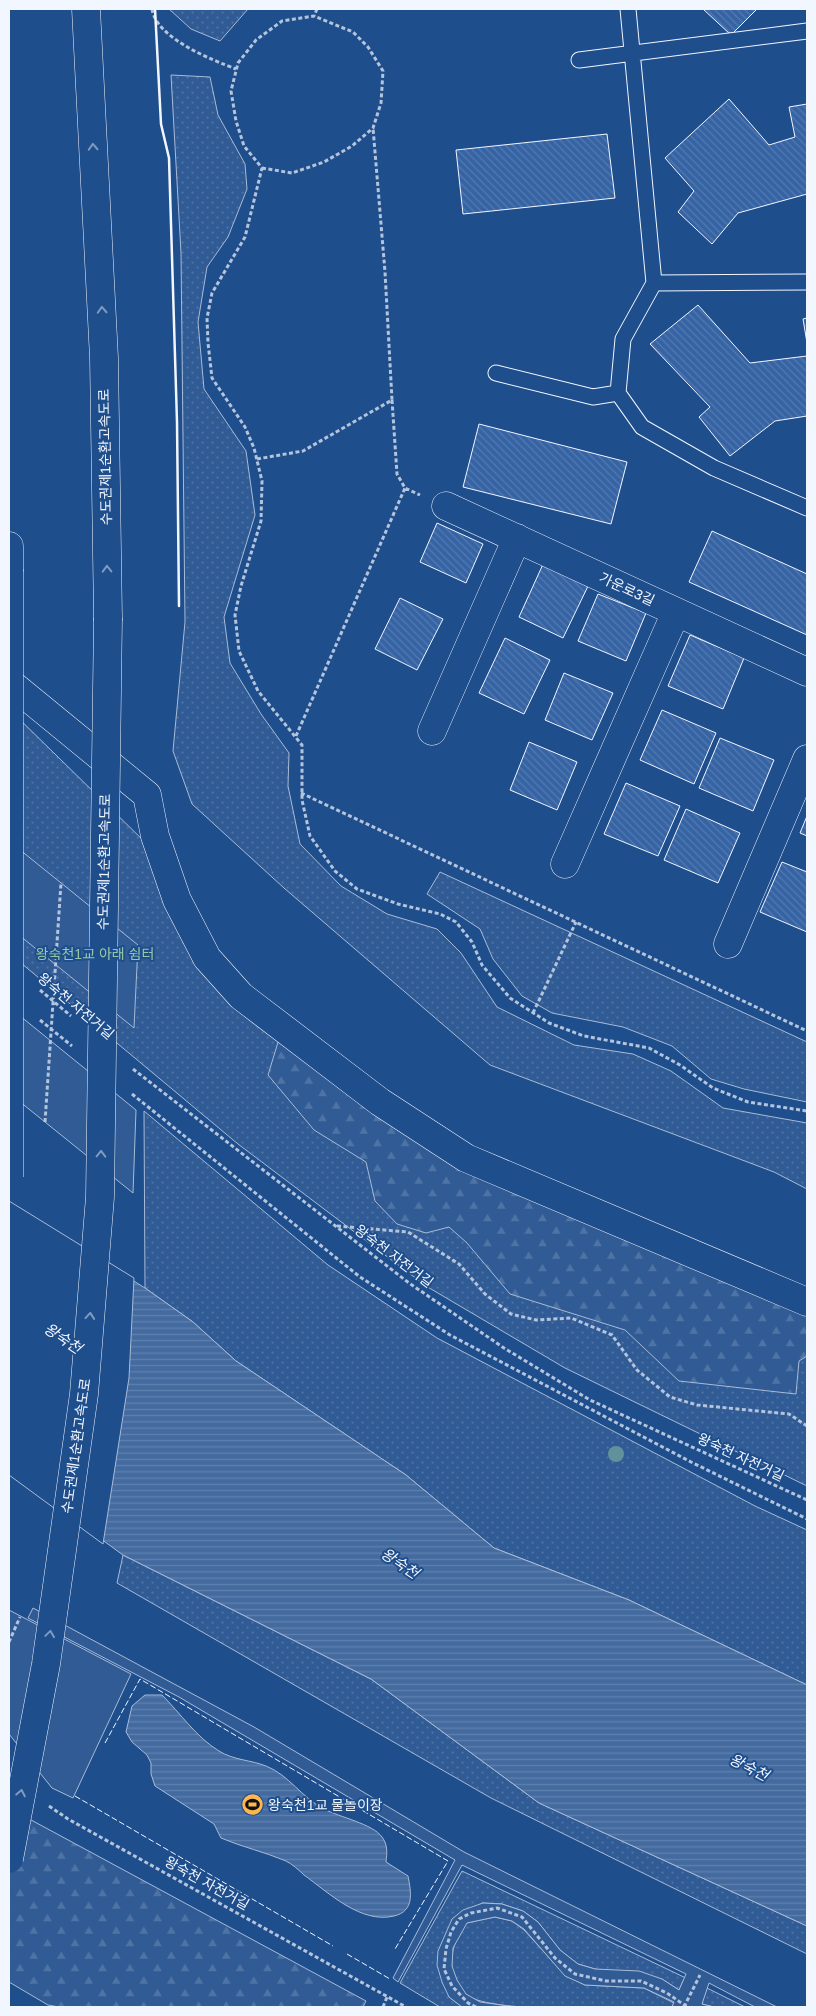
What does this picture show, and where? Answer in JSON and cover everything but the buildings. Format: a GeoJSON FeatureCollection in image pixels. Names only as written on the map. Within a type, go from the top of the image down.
{"type":"FeatureCollection","features":[{"type":"Feature","properties":{"kind":"main road","name":"수도권제1순환고속도로"},"geometry":{"type":"LineString","coordinates":[[9,1858],[46,1664],[84,1394],[98,1217],[108,618],[104,358],[86,9]]}},
{"type":"Feature","properties":{"kind":"main road","name":"가운로3길"},"geometry":{"type":"LineString","coordinates":[[446,506],[807,672]]}},
{"type":"Feature","properties":{"kind":"main road"},"geometry":{"type":"LineString","coordinates":[[432,731],[517,538]]}},
{"type":"Feature","properties":{"kind":"main road"},"geometry":{"type":"LineString","coordinates":[[9,546],[9,1177]]}},
{"type":"Feature","properties":{"kind":"main road"},"geometry":{"type":"LineString","coordinates":[[565,864],[676,612]]}},
{"type":"Feature","properties":{"kind":"main road"},"geometry":{"type":"LineString","coordinates":[[9,682],[147,795],[155,836],[177,900],[206,958],[241,996],[380,1102],[466,1158],[807,1302]]}},
{"type":"Feature","properties":{"kind":"main road"},"geometry":{"type":"LineString","coordinates":[[728,944],[807,758]]}},
{"type":"Feature","properties":{"kind":"lane"},"geometry":{"type":"LineString","coordinates":[[628,9],[634,54],[654,283],[623,339],[618,393],[642,427],[714,468],[807,508]]}},
{"type":"Feature","properties":{"kind":"lane"},"geometry":{"type":"LineString","coordinates":[[579,60],[807,32]]}},
{"type":"Feature","properties":{"kind":"lane"},"geometry":{"type":"LineString","coordinates":[[654,283],[807,282]]}},
{"type":"Feature","properties":{"kind":"lane"},"geometry":{"type":"LineString","coordinates":[[496,373],[593,397],[618,393]]}},
{"type":"Feature","properties":{"kind":"path"},"geometry":{"type":"LineString","coordinates":[[152,9],[153,15],[170,36],[206,58],[236,69]]}},
{"type":"Feature","properties":{"kind":"path"},"geometry":{"type":"LineString","coordinates":[[314,16],[317,9]]}},
{"type":"Feature","properties":{"kind":"path"},"geometry":{"type":"LineString","coordinates":[[373,128],[352,146],[324,162],[292,173],[262,168],[244,146],[236,121],[231,91],[238,63],[256,40],[282,21],[314,16],[353,32],[368,46],[383,71],[382,102],[373,128],[385,272],[397,474],[405,488],[446,506]]}},
{"type":"Feature","properties":{"kind":"path"},"geometry":{"type":"LineString","coordinates":[[262,168],[245,237],[212,293],[207,318],[208,343],[212,378],[245,427],[257,459],[262,481],[262,521],[241,586],[235,615],[239,651],[258,691],[302,745],[301,793],[310,836],[334,870],[357,889],[398,904],[440,914],[456,922],[472,942],[482,965],[510,998],[549,1023],[584,1036],[649,1048],[680,1065],[713,1088],[748,1102],[807,1111]]}},
{"type":"Feature","properties":{"kind":"path"},"geometry":{"type":"LineString","coordinates":[[257,459],[304,451],[392,400]]}},
{"type":"Feature","properties":{"kind":"path"},"geometry":{"type":"LineString","coordinates":[[296,736],[405,488]]}},
{"type":"Feature","properties":{"kind":"path"},"geometry":{"type":"LineString","coordinates":[[301,793],[807,1031]]}},
{"type":"Feature","properties":{"kind":"path"},"geometry":{"type":"LineString","coordinates":[[45,1122],[61,883]]}},
{"type":"Feature","properties":{"kind":"path"},"geometry":{"type":"LineString","coordinates":[[533,1013],[576,922]]}},
{"type":"Feature","properties":{"kind":"path","name":"왕숙천 자전거길"},"geometry":{"type":"LineString","coordinates":[[38,988],[76,1020]]}},
{"type":"Feature","properties":{"kind":"path"},"geometry":{"type":"LineString","coordinates":[[37,1017],[74,1048]]}},
{"type":"Feature","properties":{"kind":"path","name":"왕숙천 자전거길"},"geometry":{"type":"LineString","coordinates":[[129,1065],[410,1283],[496,1342],[590,1400],[807,1500]]}},
{"type":"Feature","properties":{"kind":"path"},"geometry":{"type":"LineString","coordinates":[[128,1091],[360,1278],[434,1324],[691,1462],[807,1519]]}},
{"type":"Feature","properties":{"kind":"path"},"geometry":{"type":"LineString","coordinates":[[336,1226],[408,1232],[458,1264],[485,1294],[511,1314],[536,1320],[571,1318],[612,1335],[637,1370],[670,1397],[698,1405],[789,1414],[807,1426]]}},
{"type":"Feature","properties":{"kind":"path"},"geometry":{"type":"LineString","coordinates":[[9,1642],[20,1616]]}},
{"type":"Feature","properties":{"kind":"path","name":"왕숙천 자전거길"},"geometry":{"type":"LineString","coordinates":[[44,1803],[68,1819],[406,2007]]}},
{"type":"Feature","properties":{"kind":"path"},"geometry":{"type":"LineString","coordinates":[[476,2007],[468,2003],[452,1986],[444,1969],[446,1949],[451,1932],[459,1919],[471,1913],[497,1908],[522,1917],[556,1958],[575,1974],[606,1981],[641,1981],[667,1993],[685,2007],[700,1975]]}},
{"type":"Feature","properties":{"kind":"path"},"geometry":{"type":"LineString","coordinates":[[383,2007],[388,1997]]}},
{"type":"Feature","properties":{"kind":"green space"},"geometry":{"type":"Polygon","coordinates":[[[169,9],[248,9],[220,41],[191,29],[169,9]]]}},
{"type":"Feature","properties":{"kind":"green space"},"geometry":{"type":"Polygon","coordinates":[[[171,75],[210,77],[218,115],[245,164],[247,189],[228,237],[207,267],[198,322],[204,389],[246,451],[255,515],[224,617],[230,663],[261,714],[289,753],[288,786],[300,844],[341,886],[387,914],[437,929],[461,953],[497,1007],[574,1045],[633,1054],[671,1071],[723,1108],[807,1123],[807,1189],[774,1172],[490,1065],[284,888],[192,804],[173,751],[185,622],[181,253],[171,75]]]}},
{"type":"Feature","properties":{"kind":"green space"},"geometry":{"type":"Polygon","coordinates":[[[9,709],[151,848],[194,950],[473,1175],[807,1313],[807,1486],[565,1368],[426,1286],[238,1144],[9,953],[9,709]]]}},
{"type":"Feature","properties":{"kind":"green space"},"geometry":{"type":"Polygon","coordinates":[[[440,872],[807,1042],[807,1102],[744,1089],[711,1079],[672,1046],[623,1027],[552,1013],[522,996],[493,959],[480,929],[427,894],[440,872]]]}},
{"type":"Feature","properties":{"kind":"green space"},"geometry":{"type":"Polygon","coordinates":[[[279,1039],[473,1175],[807,1313],[807,1356],[799,1361],[796,1394],[679,1381],[625,1330],[510,1294],[467,1243],[449,1227],[426,1233],[397,1224],[375,1201],[366,1162],[314,1130],[268,1075],[279,1039]]]}},
{"type":"Feature","properties":{"kind":"green space"},"geometry":{"type":"Polygon","coordinates":[[[144,1111],[328,1265],[437,1338],[755,1506],[807,1530],[807,1685],[629,1600],[494,1548],[406,1475],[236,1361],[193,1322],[145,1288],[144,1111]]]}},
{"type":"Feature","properties":{"kind":"green space"},"geometry":{"type":"Polygon","coordinates":[[[123,1555],[371,1679],[539,1803],[807,1926],[807,1954],[491,1798],[117,1583],[123,1555]]]}},
{"type":"Feature","properties":{"kind":"green space"},"geometry":{"type":"Polygon","coordinates":[[[9,1808],[366,2001],[363,2007],[59,2007],[48,2005],[9,1982],[9,1808]]]}},
{"type":"Feature","properties":{"kind":"green space"},"geometry":{"type":"Polygon","coordinates":[[[462,1871],[745,2007],[714,2007],[702,2004],[684,1979],[679,1990],[662,1979],[595,1969],[578,1964],[560,1950],[538,1922],[523,1911],[502,1904],[483,1903],[452,1919],[449,1997],[462,2007],[440,2007],[400,1983],[462,1871]]]}},
{"type":"Feature","properties":{"kind":"green space"},"geometry":{"type":"Polygon","coordinates":[[[495,1917],[512,1921],[524,1930],[566,1976],[585,1985],[644,1988],[674,2003],[672,2007],[533,2008],[482,2001],[467,1995],[458,1983],[452,1967],[455,1945],[466,1923],[495,1917]]]}},
{"type":"Feature","properties":{"kind":"shaded area","name":"왕숙천1교 아래 쉼터"},"geometry":{"type":"Polygon","coordinates":[[[9,841],[138,945],[134,1028],[9,927],[9,841]]]}},
{"type":"Feature","properties":{"kind":"shaded area"},"geometry":{"type":"Polygon","coordinates":[[[9,1007],[136,1110],[133,1193],[9,1093],[9,1007]]]}},
{"type":"Feature","properties":{"kind":"shaded area"},"geometry":{"type":"Polygon","coordinates":[[[33,1608],[254,1727],[464,1852],[777,2007],[755,2007],[709,1983],[702,2004],[714,2007],[672,2007],[674,2002],[644,1988],[585,1985],[565,1976],[524,1929],[512,1921],[495,1917],[467,1923],[453,1948],[452,1966],[457,1980],[466,1994],[480,2002],[515,2007],[462,2007],[449,1997],[442,1982],[437,1965],[438,1951],[452,1919],[463,1910],[483,1903],[502,1904],[523,1911],[538,1922],[560,1950],[578,1964],[595,1969],[639,1971],[662,1979],[679,1990],[686,1974],[462,1865],[398,1982],[393,1978],[455,1860],[179,1697],[28,1618],[33,1608]]]}},
{"type":"Feature","properties":{"kind":"shaded area"},"geometry":{"type":"Polygon","coordinates":[[[9,1610],[131,1674],[73,1798],[52,1788],[9,1734],[9,1610]]]}},
{"type":"Feature","properties":{"kind":"water","name":"왕숙천"},"geometry":{"type":"Polygon","coordinates":[[[9,1203],[145,1288],[193,1322],[236,1361],[406,1475],[494,1548],[629,1600],[807,1685],[807,1926],[539,1803],[371,1679],[123,1555],[9,1472],[9,1203]]]}},
{"type":"Feature","properties":{"kind":"water","name":"왕숙천1교 물놀이장"},"geometry":{"type":"Polygon","coordinates":[[[145,1695],[162,1695],[196,1732],[219,1751],[274,1770],[324,1809],[378,1832],[386,1846],[386,1862],[408,1876],[410,1900],[405,1910],[401,1914],[382,1917],[370,1916],[358,1911],[335,1898],[286,1861],[221,1838],[214,1824],[155,1786],[151,1774],[151,1763],[147,1755],[132,1742],[126,1732],[132,1706],[145,1695]]]}},
{"type":"Feature","properties":{"kind":"pier"},"geometry":{"type":"Polygon","coordinates":[[[9,1201],[134,1278],[129,1378],[103,1544],[9,1475],[9,1201]]]}},
{"type":"Feature","properties":{"kind":"fence"},"geometry":{"type":"LineString","coordinates":[[105,1743],[140,1679],[448,1861],[395,1949]]}},
{"type":"Feature","properties":{"kind":"fence"},"geometry":{"type":"LineString","coordinates":[[75,1796],[333,1946]]}},
{"type":"Feature","properties":{"kind":"fence"},"geometry":{"type":"LineString","coordinates":[[347,1954],[390,1979]]}},
{"type":"Feature","properties":{"kind":"wall"},"geometry":{"type":"LineString","coordinates":[[155,9],[161,124],[169,158],[177,422],[179,606]]}},
{"type":"Feature","properties":{"kind":"place","name":"왕숙천1교 물놀이장"},"geometry":{"type":"Point","coordinates":[252,1805]}}]}
